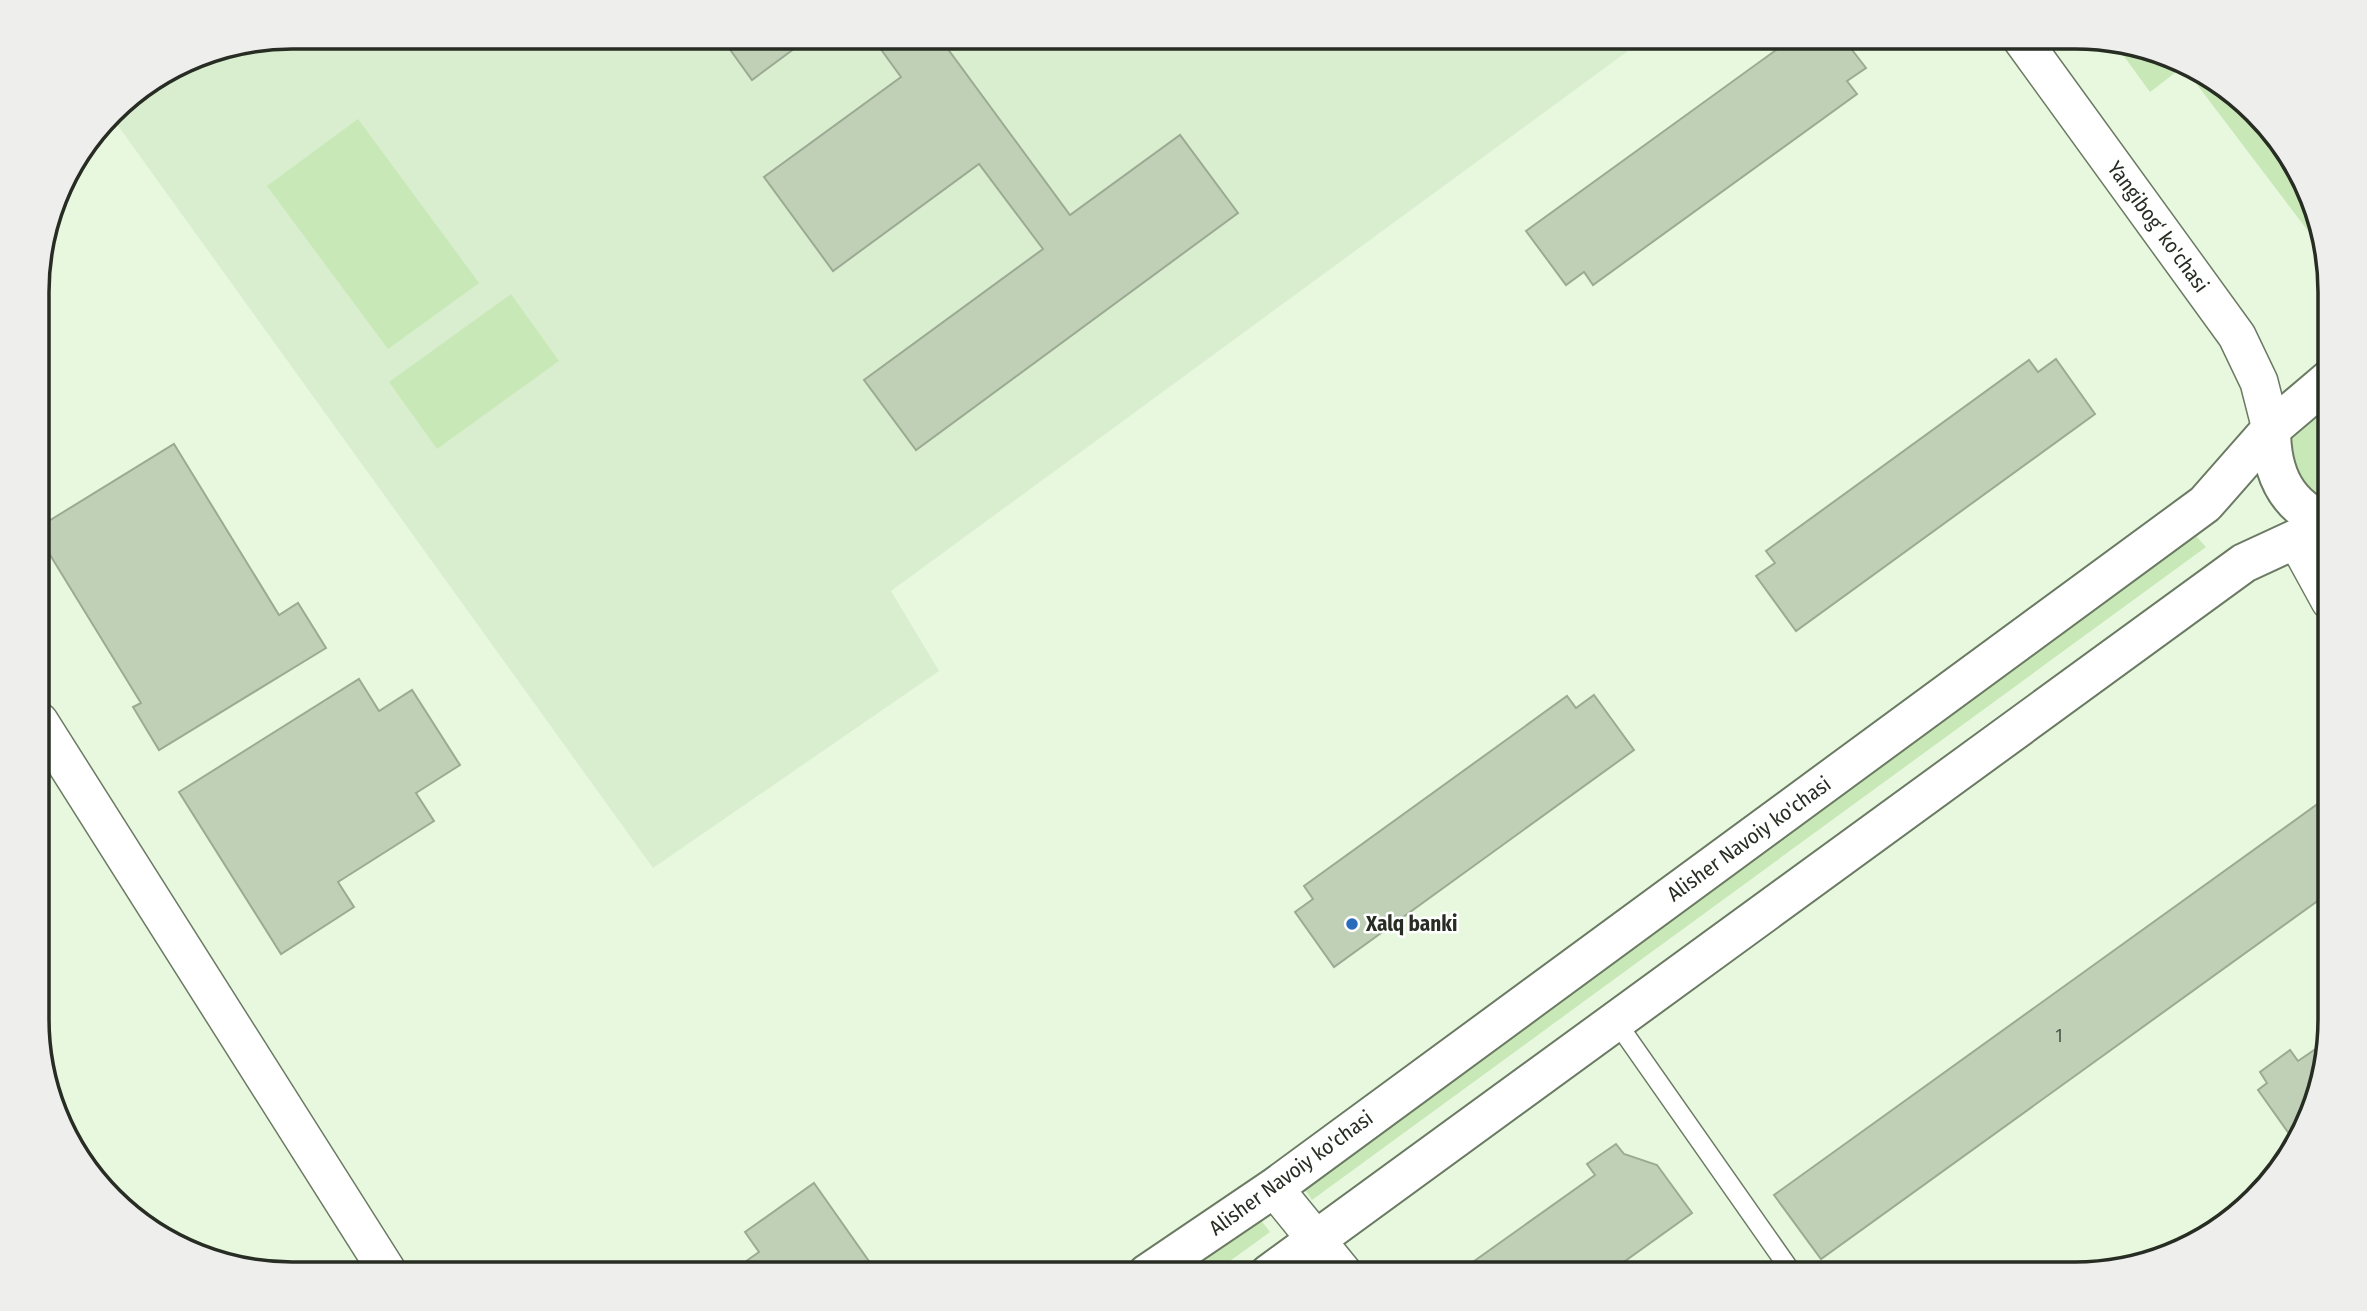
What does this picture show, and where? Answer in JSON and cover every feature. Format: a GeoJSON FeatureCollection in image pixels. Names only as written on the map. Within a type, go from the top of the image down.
{"type":"FeatureCollection","features":[{"type":"Feature","properties":{"kind":"street","name":"Yangibog‘ ko'chasi"},"geometry":{"type":"LineString","coordinates":[[2029,49],[2237,337],[2259,382],[2271,429]]}},
{"type":"Feature","properties":{"kind":"street","name":"Alisher Navoiy ko'chasi"},"geometry":{"type":"LineString","coordinates":[[1165,1262],[1274,1188],[2205,504],[2271,429],[2317,390]]}},
{"type":"Feature","properties":{"kind":"street"},"geometry":{"type":"LineString","coordinates":[[2271,429],[2271,459],[2287,494],[2317,528]]}},
{"type":"Feature","properties":{"kind":"street"},"geometry":{"type":"LineString","coordinates":[[1286,1261],[2244,563],[2317,532]]}},
{"type":"Feature","properties":{"kind":"street"},"geometry":{"type":"LineString","coordinates":[[49,737],[380,1262]]}},
{"type":"Feature","properties":{"kind":"street"},"geometry":{"type":"LineString","coordinates":[[1274,1188],[1335,1261]]}},
{"type":"Feature","properties":{"kind":"lane"},"geometry":{"type":"LineString","coordinates":[[1615,1020],[1784,1261]]}},
{"type":"Feature","properties":{"kind":"shaded area"},"geometry":{"type":"Polygon","coordinates":[[[1630,49],[891,591],[939,671],[653,868],[117,124],[132,109],[157,90],[199,67],[229,57],[276,50],[1630,49]]]}},
{"type":"Feature","properties":{"kind":"shaded area"},"geometry":{"type":"Polygon","coordinates":[[[2122,54],[2177,72],[2150,92],[2122,54]]]}},
{"type":"Feature","properties":{"kind":"shaded area"},"geometry":{"type":"Polygon","coordinates":[[[2194,80],[2223,99],[2247,120],[2268,144],[2293,184],[2310,234],[2194,80]]]}},
{"type":"Feature","properties":{"kind":"shaded area"},"geometry":{"type":"Polygon","coordinates":[[[358,119],[479,283],[388,349],[267,186],[358,119]]]}},
{"type":"Feature","properties":{"kind":"shaded area"},"geometry":{"type":"Polygon","coordinates":[[[511,294],[559,361],[437,449],[389,382],[511,294]]]}},
{"type":"Feature","properties":{"kind":"shaded area"},"geometry":{"type":"Polygon","coordinates":[[[2317,397],[2317,505],[2294,506],[2276,426],[2317,397]]]}},
{"type":"Feature","properties":{"kind":"shaded area"},"geometry":{"type":"Polygon","coordinates":[[[2194,534],[2206,547],[1312,1200],[1303,1187],[2194,534]]]}},
{"type":"Feature","properties":{"kind":"shaded area"},"geometry":{"type":"Polygon","coordinates":[[[1259,1218],[1270,1232],[1229,1261],[1200,1261],[1259,1218]]]}},
{"type":"Feature","properties":{"kind":"building"},"geometry":{"type":"Polygon","coordinates":[[[1777,49],[1851,49],[1866,68],[1847,81],[1857,94],[1593,285],[1584,272],[1566,285],[1526,231],[1777,49]]]}},
{"type":"Feature","properties":{"kind":"building"},"geometry":{"type":"Polygon","coordinates":[[[730,50],[793,50],[752,80],[730,50]]]}},
{"type":"Feature","properties":{"kind":"building"},"geometry":{"type":"Polygon","coordinates":[[[881,50],[948,50],[1070,215],[1180,135],[1238,213],[916,450],[864,380],[1043,249],[979,164],[833,271],[764,177],[901,77],[881,50]]]}},
{"type":"Feature","properties":{"kind":"building"},"geometry":{"type":"Polygon","coordinates":[[[2056,359],[2095,414],[1796,631],[1756,576],[1775,563],[1766,551],[2029,360],[2038,372],[2056,359]]]}},
{"type":"Feature","properties":{"kind":"building"},"geometry":{"type":"Polygon","coordinates":[[[174,444],[279,615],[298,603],[326,648],[159,750],[133,707],[141,703],[49,553],[49,521],[174,444]]]}},
{"type":"Feature","properties":{"kind":"building"},"geometry":{"type":"Polygon","coordinates":[[[359,679],[379,711],[412,690],[460,765],[416,793],[434,821],[338,882],[354,907],[281,954],[179,792],[359,679]]]}},
{"type":"Feature","properties":{"kind":"building"},"geometry":{"type":"Polygon","coordinates":[[[1594,695],[1634,750],[1334,967],[1295,912],[1313,899],[1304,886],[1567,696],[1576,708],[1594,695]]]}},
{"type":"Feature","properties":{"kind":"building"},"geometry":{"type":"Polygon","coordinates":[[[2317,804],[2317,901],[1821,1259],[1774,1195],[2317,804]]]}},
{"type":"Feature","properties":{"kind":"building"},"geometry":{"type":"Polygon","coordinates":[[[2315,1049],[2310,1082],[2300,1112],[2289,1134],[2258,1090],[2267,1083],[2260,1072],[2290,1050],[2298,1061],[2315,1049]]]}},
{"type":"Feature","properties":{"kind":"building"},"geometry":{"type":"Polygon","coordinates":[[[1616,1144],[1624,1154],[1657,1165],[1692,1213],[1625,1261],[1474,1261],[1595,1175],[1587,1164],[1616,1144]]]}},
{"type":"Feature","properties":{"kind":"building"},"geometry":{"type":"Polygon","coordinates":[[[814,1183],[869,1262],[745,1262],[759,1252],[745,1232],[814,1183]]]}},
{"type":"Feature","properties":{"kind":"place","name":"Xalq banki"},"geometry":{"type":"Point","coordinates":[1352,924]}}]}
